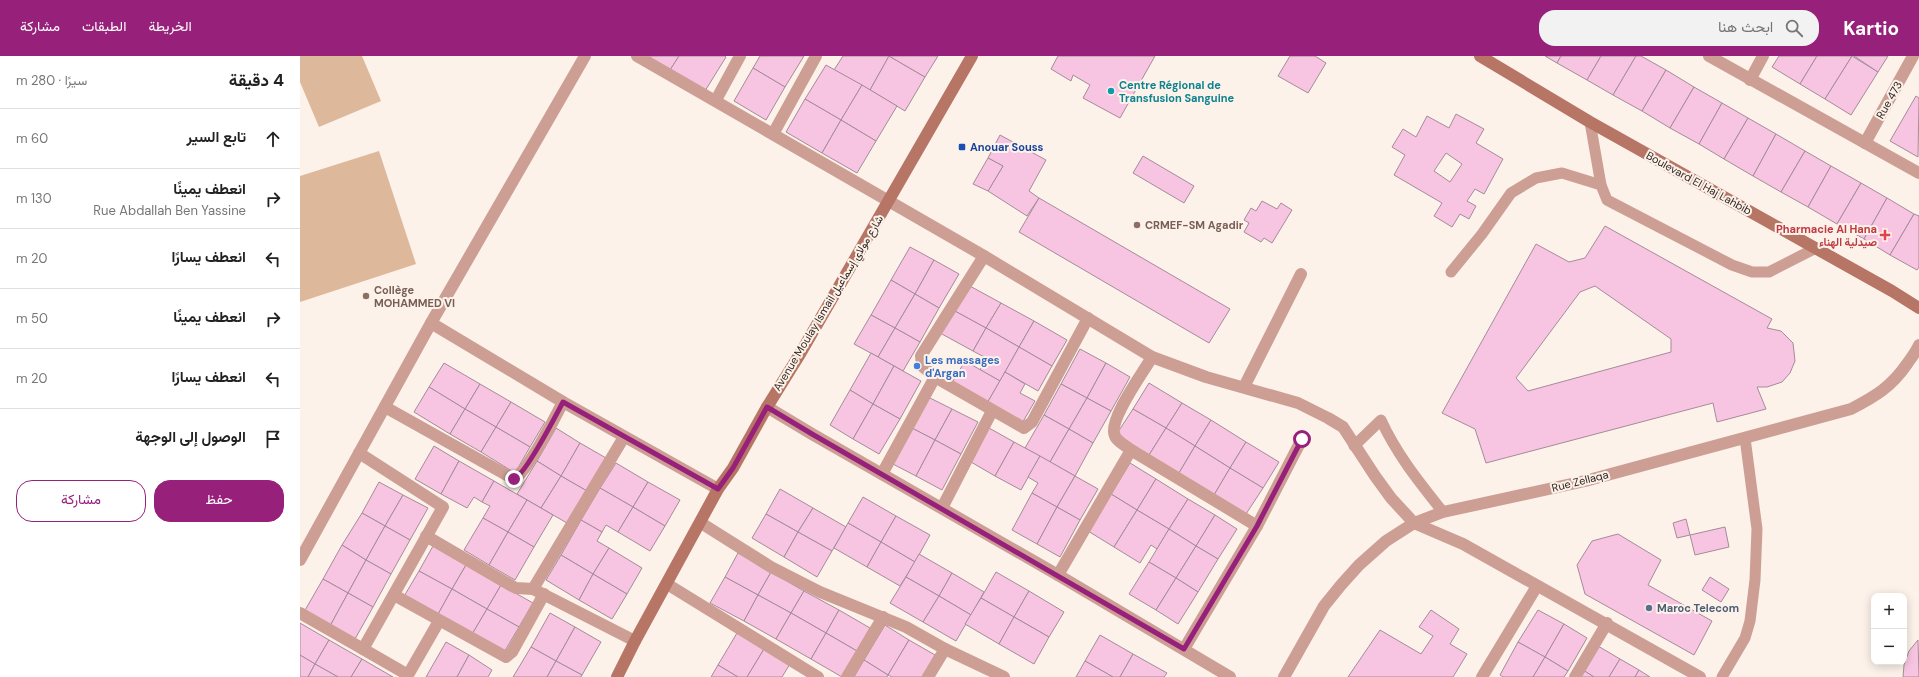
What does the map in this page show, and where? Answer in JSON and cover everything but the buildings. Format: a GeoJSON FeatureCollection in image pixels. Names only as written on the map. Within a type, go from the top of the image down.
{"type":"FeatureCollection","features":[{"type":"Feature","properties":{"kind":"street"},"geometry":{"type":"LineString","coordinates":[[300,560],[431,323],[585,56]]}},
{"type":"Feature","properties":{"kind":"street"},"geometry":{"type":"LineString","coordinates":[[637,56],[889,200],[1152,357],[1206,377],[1244,386],[1298,403],[1328,418],[1342,427],[1392,498],[1414,523],[1463,544],[1537,586],[1607,623],[1700,677]]}},
{"type":"Feature","properties":{"kind":"street"},"geometry":{"type":"LineString","coordinates":[[716,100],[740,56]]}},
{"type":"Feature","properties":{"kind":"street"},"geometry":{"type":"LineString","coordinates":[[773,134],[816,56]]}},
{"type":"Feature","properties":{"kind":"street","name":"Avenue Moulay Ismail شارع مولاي إسماعيل"},"geometry":{"type":"LineString","coordinates":[[617,677],[634,641],[667,584],[718,489],[733,468],[767,407],[800,354],[972,56]]}},
{"type":"Feature","properties":{"kind":"street","name":"Boulevard El Haj Lahbib"},"geometry":{"type":"LineString","coordinates":[[1480,56],[1590,122],[1816,248],[1919,308]]}},
{"type":"Feature","properties":{"kind":"street"},"geometry":{"type":"LineString","coordinates":[[1709,56],[1919,173]]}},
{"type":"Feature","properties":{"kind":"street"},"geometry":{"type":"LineString","coordinates":[[1750,80],[1763,56]]}},
{"type":"Feature","properties":{"kind":"street","name":"Rue 473"},"geometry":{"type":"LineString","coordinates":[[1865,143],[1913,56]]}},
{"type":"Feature","properties":{"kind":"street"},"geometry":{"type":"LineString","coordinates":[[984,256],[921,356],[922,366],[934,377],[1020,428],[1024,428],[1032,422],[1088,318]]}},
{"type":"Feature","properties":{"kind":"street"},"geometry":{"type":"LineString","coordinates":[[1244,386],[1301,274]]}},
{"type":"Feature","properties":{"kind":"street"},"geometry":{"type":"LineString","coordinates":[[431,323],[563,402],[718,489]]}},
{"type":"Feature","properties":{"kind":"street","name":"Rue Zellaqa"},"geometry":{"type":"LineString","coordinates":[[1284,677],[1324,606],[1341,585],[1364,560],[1386,542],[1414,523],[1443,512],[1585,481],[1851,409],[1874,397],[1898,377],[1919,345]]}},
{"type":"Feature","properties":{"kind":"street"},"geometry":{"type":"LineString","coordinates":[[1152,357],[1114,422],[1115,437],[1132,450],[1257,526]]}},
{"type":"Feature","properties":{"kind":"street"},"geometry":{"type":"LineString","coordinates":[[882,474],[934,377]]}},
{"type":"Feature","properties":{"kind":"street"},"geometry":{"type":"LineString","coordinates":[[385,407],[514,479],[528,463],[563,402]]}},
{"type":"Feature","properties":{"kind":"street"},"geometry":{"type":"LineString","coordinates":[[767,407],[1058,575],[1230,677]]}},
{"type":"Feature","properties":{"kind":"street"},"geometry":{"type":"LineString","coordinates":[[942,508],[992,411]]}},
{"type":"Feature","properties":{"kind":"street"},"geometry":{"type":"LineString","coordinates":[[394,595],[439,622],[506,657],[512,652],[539,592],[624,437]]}},
{"type":"Feature","properties":{"kind":"street"},"geometry":{"type":"LineString","coordinates":[[1184,649],[1257,526],[1302,439]]}},
{"type":"Feature","properties":{"kind":"street"},"geometry":{"type":"LineString","coordinates":[[1058,575],[1132,450]]}},
{"type":"Feature","properties":{"kind":"street"},"geometry":{"type":"LineString","coordinates":[[359,453],[442,506],[363,649]]}},
{"type":"Feature","properties":{"kind":"street"},"geometry":{"type":"LineString","coordinates":[[700,523],[778,571],[820,592],[883,617],[945,649],[986,673],[1004,677]]}},
{"type":"Feature","properties":{"kind":"street"},"geometry":{"type":"LineString","coordinates":[[426,536],[512,586],[539,592],[634,641]]}},
{"type":"Feature","properties":{"kind":"street"},"geometry":{"type":"LineString","coordinates":[[667,584],[818,677]]}},
{"type":"Feature","properties":{"kind":"street"},"geometry":{"type":"LineString","coordinates":[[1482,677],[1537,586]]}},
{"type":"Feature","properties":{"kind":"street"},"geometry":{"type":"LineString","coordinates":[[300,613],[407,676],[439,622]]}},
{"type":"Feature","properties":{"kind":"street"},"geometry":{"type":"LineString","coordinates":[[847,677],[883,617]]}},
{"type":"Feature","properties":{"kind":"street"},"geometry":{"type":"LineString","coordinates":[[1575,677],[1607,623]]}},
{"type":"Feature","properties":{"kind":"street"},"geometry":{"type":"LineString","coordinates":[[928,677],[945,649]]}},
{"type":"Feature","properties":{"kind":"lane"},"geometry":{"type":"LineString","coordinates":[[1590,122],[1601,184],[1607,200],[1732,265],[1752,272],[1769,272],[1816,248]]}},
{"type":"Feature","properties":{"kind":"lane"},"geometry":{"type":"LineString","coordinates":[[1451,272],[1482,234],[1511,193],[1536,178],[1562,173],[1601,184]]}},
{"type":"Feature","properties":{"kind":"lane"},"geometry":{"type":"LineString","coordinates":[[1354,446],[1381,420],[1394,447],[1405,464],[1443,512]]}},
{"type":"Feature","properties":{"kind":"lane"},"geometry":{"type":"LineString","coordinates":[[1722,677],[1744,638],[1750,621],[1755,580],[1757,530],[1745,438]]}},
{"type":"Feature","properties":{"kind":"shaded area"},"geometry":{"type":"Polygon","coordinates":[[[300,56],[362,56],[381,101],[319,127],[300,82],[300,56]]]}},
{"type":"Feature","properties":{"kind":"shaded area"},"geometry":{"type":"Polygon","coordinates":[[[379,151],[416,264],[300,302],[300,176],[379,151]]]}},
{"type":"Feature","properties":{"kind":"place","name":"Centre Régional de Transfusion Sanguine"},"geometry":{"type":"Point","coordinates":[1111,91]}},
{"type":"Feature","properties":{"kind":"place","name":"Anouar Souss"},"geometry":{"type":"Point","coordinates":[962,147]}},
{"type":"Feature","properties":{"kind":"place","name":"CRMEF-SM Agadir"},"geometry":{"type":"Point","coordinates":[1137,225]}},
{"type":"Feature","properties":{"kind":"place","name":"Pharmacie Al Hana صيدلية الهناء"},"geometry":{"type":"Point","coordinates":[1885,235]}},
{"type":"Feature","properties":{"kind":"place","name":"Collège MOHAMMED VI"},"geometry":{"type":"Point","coordinates":[366,296]}},
{"type":"Feature","properties":{"kind":"place","name":"Les massages d'Argan"},"geometry":{"type":"Point","coordinates":[917,366]}},
{"type":"Feature","properties":{"kind":"place","name":"Maroc Telecom"},"geometry":{"type":"Point","coordinates":[1649,608]}},
{"type":"Feature","properties":{"kind":"route"},"geometry":{"type":"LineString","coordinates":[[514,479],[517,478],[528,463],[563,402],[718,489],[733,468],[767,407],[1184,649],[1257,526],[1302,439]]}}]}
